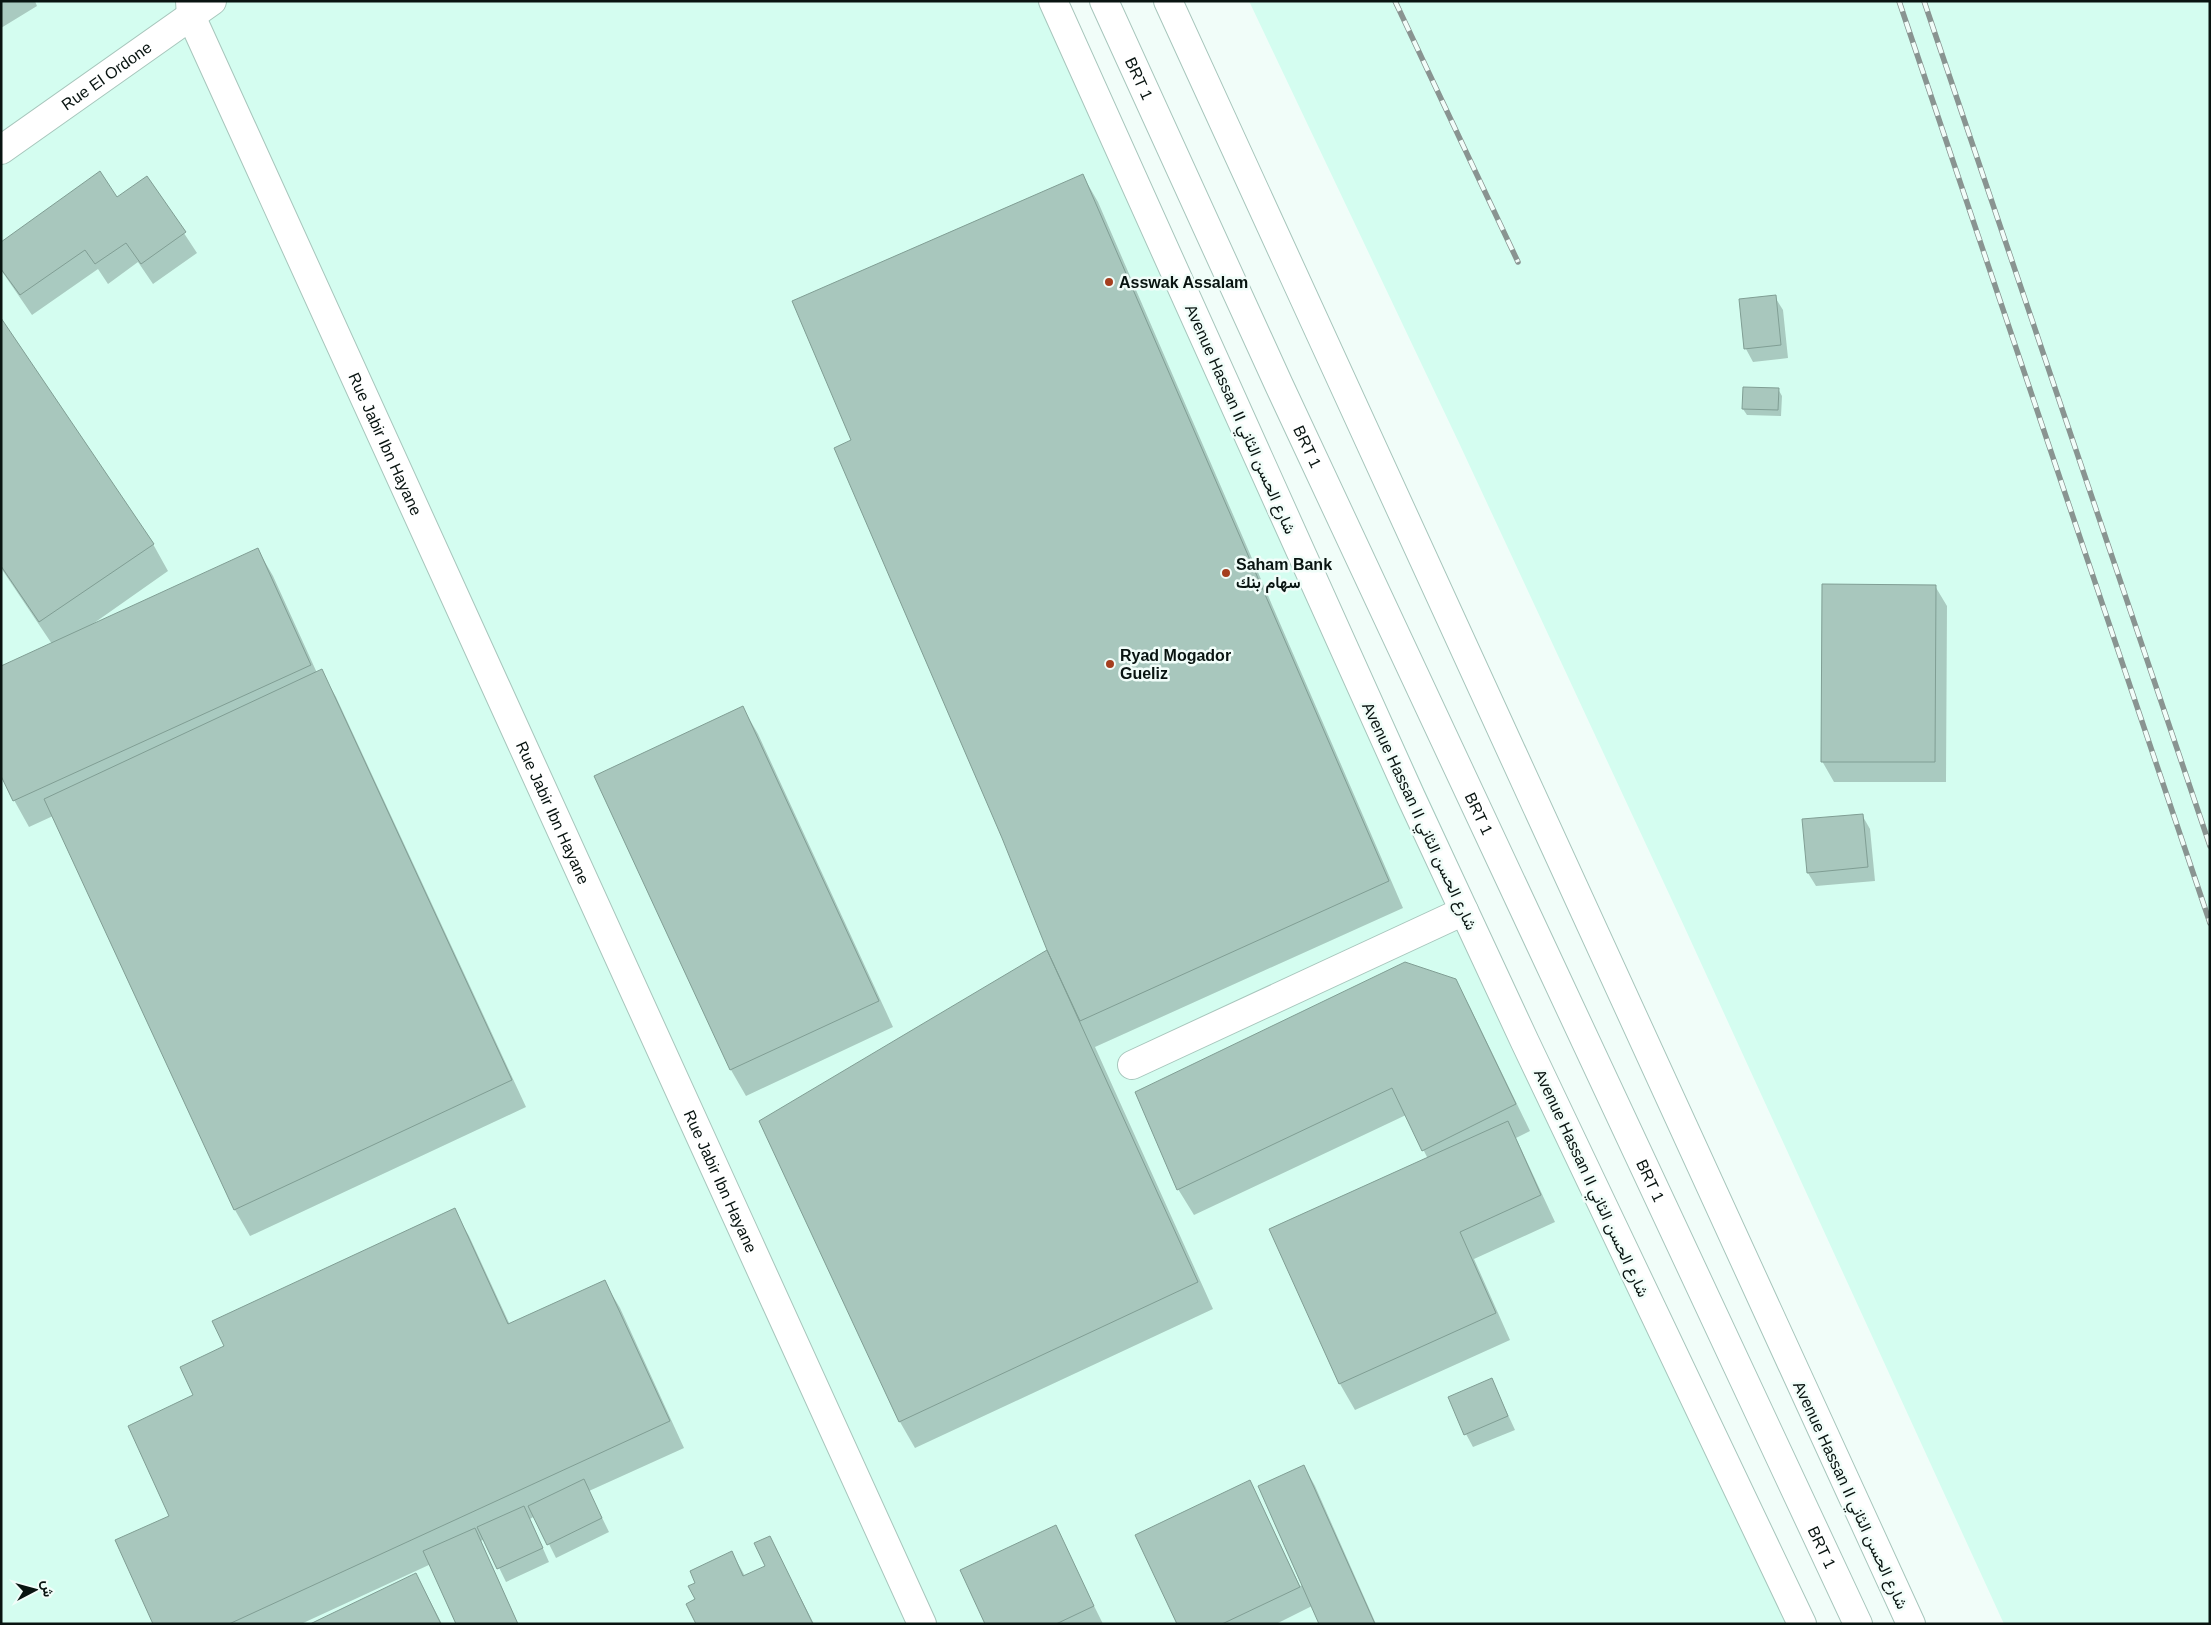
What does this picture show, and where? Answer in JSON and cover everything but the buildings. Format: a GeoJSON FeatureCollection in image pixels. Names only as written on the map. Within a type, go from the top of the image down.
{"type":"FeatureCollection","features":[{"type":"Feature","properties":{"kind":"main road","name":"Avenue Hassan II شارع الحسن الثاني"},"geometry":{"type":"LineString","coordinates":[[1053,1],[1464,911],[1802,1624]]}},
{"type":"Feature","properties":{"kind":"main road","name":"BRT 1"},"geometry":{"type":"LineString","coordinates":[[1104,1],[1271,367],[1858,1624]]}},
{"type":"Feature","properties":{"kind":"main road","name":"Avenue Hassan II شارع الحسن الثاني"},"geometry":{"type":"LineString","coordinates":[[1168,1],[1911,1624]]}},
{"type":"Feature","properties":{"kind":"main road","name":"Rue El Ordone"},"geometry":{"type":"LineString","coordinates":[[1,150],[198,6]]}},
{"type":"Feature","properties":{"kind":"main road","name":"Rue Jabir Ibn Hayane"},"geometry":{"type":"LineString","coordinates":[[198,6],[922,1624]]}},
{"type":"Feature","properties":{"kind":"main road"},"geometry":{"type":"LineString","coordinates":[[1132,1065],[1464,911]]}},
{"type":"Feature","properties":{"kind":"shaded area"},"geometry":{"type":"Polygon","coordinates":[[[1,1],[1064,1],[1806,1624],[1,1624],[1,1]]]}},
{"type":"Feature","properties":{"kind":"shaded area"},"geometry":{"type":"Polygon","coordinates":[[[1249,1],[2210,1],[2210,1624],[2004,1624],[1684,926],[1460,445],[1249,1]]]}},
{"type":"Feature","properties":{"kind":"railway"},"geometry":{"type":"LineString","coordinates":[[1395,1],[1518,262]]}},
{"type":"Feature","properties":{"kind":"railway"},"geometry":{"type":"LineString","coordinates":[[1899,1],[2210,923]]}},
{"type":"Feature","properties":{"kind":"railway"},"geometry":{"type":"LineString","coordinates":[[1924,1],[2210,846]]}},
{"type":"Feature","properties":{"kind":"place","name":"Asswak Assalam"},"geometry":{"type":"Point","coordinates":[1109,282]}},
{"type":"Feature","properties":{"kind":"place","name":"Saham Bank سهام بنك"},"geometry":{"type":"Point","coordinates":[1226,573]}},
{"type":"Feature","properties":{"kind":"place","name":"Ryad Mogador Gueliz"},"geometry":{"type":"Point","coordinates":[1110,664]}}]}
